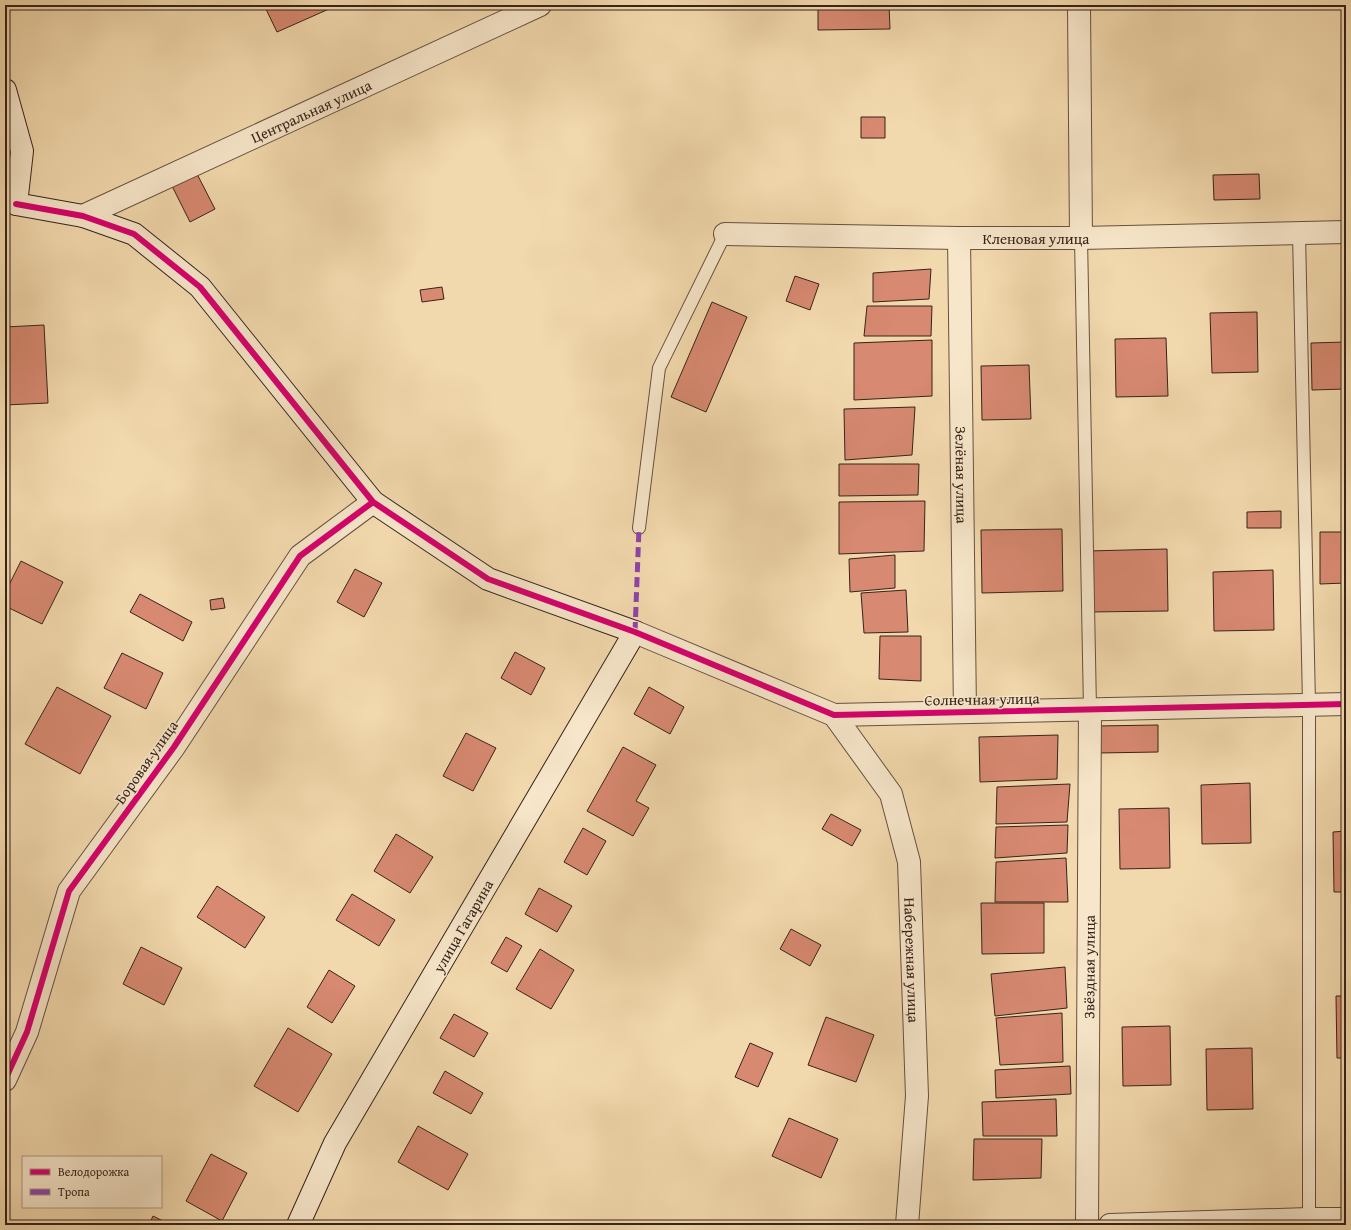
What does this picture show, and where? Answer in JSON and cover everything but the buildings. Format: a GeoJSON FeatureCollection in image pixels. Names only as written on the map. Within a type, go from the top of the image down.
{"type":"FeatureCollection","features":[{"type":"Feature","properties":{"kind":"street","name":"Центральная улица"},"geometry":{"type":"LineString","coordinates":[[83,216],[540,5]]}},
{"type":"Feature","properties":{"kind":"street"},"geometry":{"type":"LineString","coordinates":[[1079,5],[1081,238]]}},
{"type":"Feature","properties":{"kind":"street"},"geometry":{"type":"LineString","coordinates":[[5,90],[22,151],[11,208]]}},
{"type":"Feature","properties":{"kind":"street","name":"Солнечная улица"},"geometry":{"type":"LineString","coordinates":[[11,208],[83,216],[134,234],[200,286],[373,502],[488,579],[635,632],[834,715],[1346,704]]}},
{"type":"Feature","properties":{"kind":"street","name":"Кленовая улица"},"geometry":{"type":"LineString","coordinates":[[725,234],[959,238],[1081,238],[1346,232]]}},
{"type":"Feature","properties":{"kind":"street","name":"Зелёная улица"},"geometry":{"type":"LineString","coordinates":[[959,238],[965,712]]}},
{"type":"Feature","properties":{"kind":"street","name":"Боровая улица"},"geometry":{"type":"LineString","coordinates":[[5,1080],[27,1032],[69,891],[174,746],[300,556],[373,502]]}},
{"type":"Feature","properties":{"kind":"street","name":"улица Гагарина"},"geometry":{"type":"LineString","coordinates":[[298,1225],[335,1143],[635,632]]}},
{"type":"Feature","properties":{"kind":"street","name":"Звёздная улица"},"geometry":{"type":"LineString","coordinates":[[1087,1225],[1090,709]]}},
{"type":"Feature","properties":{"kind":"street","name":"Набережная улица"},"geometry":{"type":"LineString","coordinates":[[834,715],[891,794],[909,862],[917,1096],[907,1225]]}},
{"type":"Feature","properties":{"kind":"street"},"geometry":{"type":"LineString","coordinates":[[1110,1225],[1346,1219]]}},
{"type":"Feature","properties":{"kind":"lane"},"geometry":{"type":"LineString","coordinates":[[1299,233],[1309,704],[1309,1219]]}},
{"type":"Feature","properties":{"kind":"lane"},"geometry":{"type":"LineString","coordinates":[[639,528],[659,368],[725,234]]}},
{"type":"Feature","properties":{"kind":"lane"},"geometry":{"type":"LineString","coordinates":[[1081,238],[1090,709]]}},
{"type":"Feature","properties":{"kind":"marked path"},"geometry":{"type":"LineString","coordinates":[[635,632],[639,528]]}},
{"type":"Feature","properties":{"kind":"cycle path"},"geometry":{"type":"LineString","coordinates":[[16,204],[83,216],[134,234],[200,287],[373,502],[488,579],[635,632],[834,715],[1346,704]]}},
{"type":"Feature","properties":{"kind":"cycle path"},"geometry":{"type":"LineString","coordinates":[[5,1080],[27,1032],[69,891],[174,747],[300,556],[373,502]]}}]}
